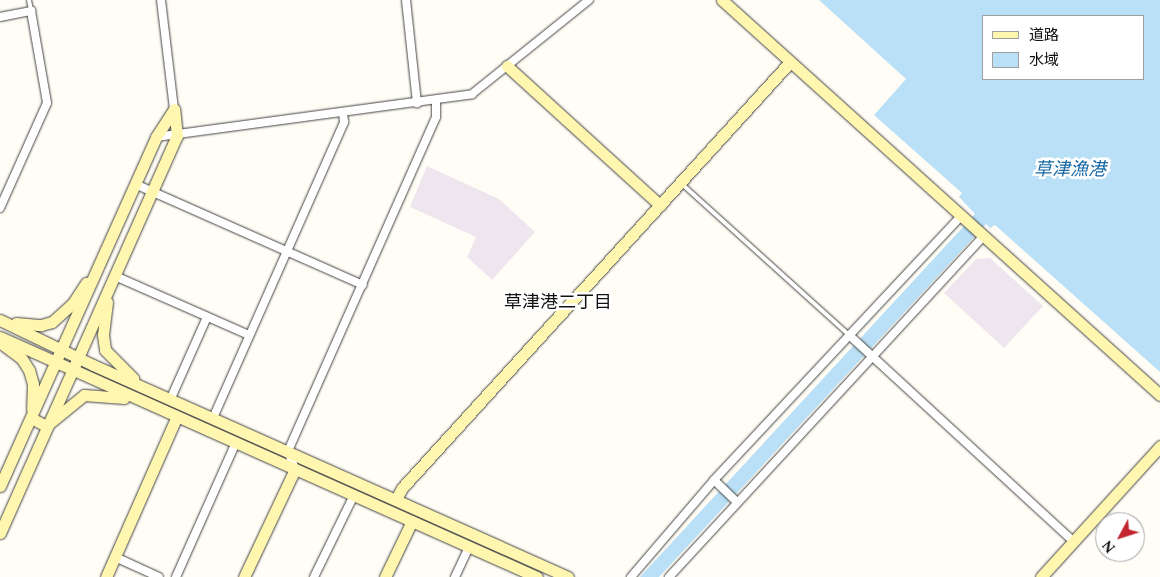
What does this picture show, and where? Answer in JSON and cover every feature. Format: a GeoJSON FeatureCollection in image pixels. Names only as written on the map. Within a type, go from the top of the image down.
{"type":"FeatureCollection","features":[{"type":"Feature","properties":{"kind":"street"},"geometry":{"type":"LineString","coordinates":[[0,534],[46,426],[109,290],[176,136],[161,0]]}},
{"type":"Feature","properties":{"kind":"street"},"geometry":{"type":"LineString","coordinates":[[406,0],[417,102]]}},
{"type":"Feature","properties":{"kind":"street"},"geometry":{"type":"LineString","coordinates":[[156,138],[472,94],[590,0]]}},
{"type":"Feature","properties":{"kind":"street"},"geometry":{"type":"LineString","coordinates":[[722,0],[1160,395]]}},
{"type":"Feature","properties":{"kind":"street"},"geometry":{"type":"LineString","coordinates":[[0,17],[31,11],[47,103],[0,208]]}},
{"type":"Feature","properties":{"kind":"street"},"geometry":{"type":"LineString","coordinates":[[396,499],[402,488],[790,62]]}},
{"type":"Feature","properties":{"kind":"street"},"geometry":{"type":"LineString","coordinates":[[507,66],[660,205]]}},
{"type":"Feature","properties":{"kind":"street"},"geometry":{"type":"LineString","coordinates":[[244,577],[295,469],[288,450],[363,285],[436,117],[436,100]]}},
{"type":"Feature","properties":{"kind":"street"},"geometry":{"type":"LineString","coordinates":[[0,486],[63,350],[156,138],[174,109]]}},
{"type":"Feature","properties":{"kind":"street"},"geometry":{"type":"LineString","coordinates":[[213,418],[344,122],[343,112]]}},
{"type":"Feature","properties":{"kind":"street"},"geometry":{"type":"LineString","coordinates":[[135,184],[363,285]]}},
{"type":"Feature","properties":{"kind":"street"},"geometry":{"type":"LineString","coordinates":[[631,577],[963,217]]}},
{"type":"Feature","properties":{"kind":"street"},"geometry":{"type":"LineString","coordinates":[[669,577],[735,499],[982,235]]}},
{"type":"Feature","properties":{"kind":"street"},"geometry":{"type":"LineString","coordinates":[[0,319],[26,326],[52,322],[73,303],[109,243]]}},
{"type":"Feature","properties":{"kind":"street"},"geometry":{"type":"LineString","coordinates":[[115,276],[249,335]]}},
{"type":"Feature","properties":{"kind":"street"},"geometry":{"type":"LineString","coordinates":[[109,290],[103,335],[105,350],[142,386]]}},
{"type":"Feature","properties":{"kind":"street"},"geometry":{"type":"LineString","coordinates":[[171,398],[207,317]]}},
{"type":"Feature","properties":{"kind":"street"},"geometry":{"type":"LineString","coordinates":[[0,319],[78,358],[288,450],[568,577]]}},
{"type":"Feature","properties":{"kind":"street"},"geometry":{"type":"LineString","coordinates":[[0,337],[135,400],[236,442],[530,576]]}},
{"type":"Feature","properties":{"kind":"street"},"geometry":{"type":"LineString","coordinates":[[851,338],[1074,542]]}},
{"type":"Feature","properties":{"kind":"street"},"geometry":{"type":"LineString","coordinates":[[0,342],[22,359],[29,370],[33,394],[30,418]]}},
{"type":"Feature","properties":{"kind":"street"},"geometry":{"type":"LineString","coordinates":[[46,426],[84,395],[135,400]]}},
{"type":"Feature","properties":{"kind":"street"},"geometry":{"type":"LineString","coordinates":[[30,418],[46,426]]}},
{"type":"Feature","properties":{"kind":"street"},"geometry":{"type":"LineString","coordinates":[[106,577],[176,418]]}},
{"type":"Feature","properties":{"kind":"street"},"geometry":{"type":"LineString","coordinates":[[176,577],[236,442]]}},
{"type":"Feature","properties":{"kind":"street"},"geometry":{"type":"LineString","coordinates":[[1041,577],[1160,446]]}},
{"type":"Feature","properties":{"kind":"street"},"geometry":{"type":"LineString","coordinates":[[717,483],[735,499]]}},
{"type":"Feature","properties":{"kind":"street"},"geometry":{"type":"LineString","coordinates":[[314,577],[354,495]]}},
{"type":"Feature","properties":{"kind":"street"},"geometry":{"type":"LineString","coordinates":[[385,577],[412,521]]}},
{"type":"Feature","properties":{"kind":"street"},"geometry":{"type":"LineString","coordinates":[[455,577],[469,547]]}},
{"type":"Feature","properties":{"kind":"street"},"geometry":{"type":"LineString","coordinates":[[115,557],[159,577]]}},
{"type":"Feature","properties":{"kind":"lane"},"geometry":{"type":"LineString","coordinates":[[29,0],[31,11]]}},
{"type":"Feature","properties":{"kind":"lane"},"geometry":{"type":"LineString","coordinates":[[680,183],[851,338]]}},
{"type":"Feature","properties":{"kind":"shaded area"},"geometry":{"type":"Polygon","coordinates":[[[427,166],[499,199],[535,232],[492,280],[467,257],[476,237],[410,207],[427,166]]]}},
{"type":"Feature","properties":{"kind":"shaded area"},"geometry":{"type":"Polygon","coordinates":[[[990,258],[1043,306],[1004,348],[944,293],[976,259],[990,258]]]}},
{"type":"Feature","properties":{"kind":"water","name":"草津漁港"},"geometry":{"type":"Polygon","coordinates":[[[819,0],[1160,0],[1160,372],[995,225],[990,228],[986,224],[659,577],[640,577],[975,214],[959,197],[962,193],[874,115],[906,79],[819,0]]]}},
{"type":"Feature","properties":{"kind":"district","name":"草津港二丁目"},"geometry":{"type":"Point","coordinates":[558,303]}}]}
